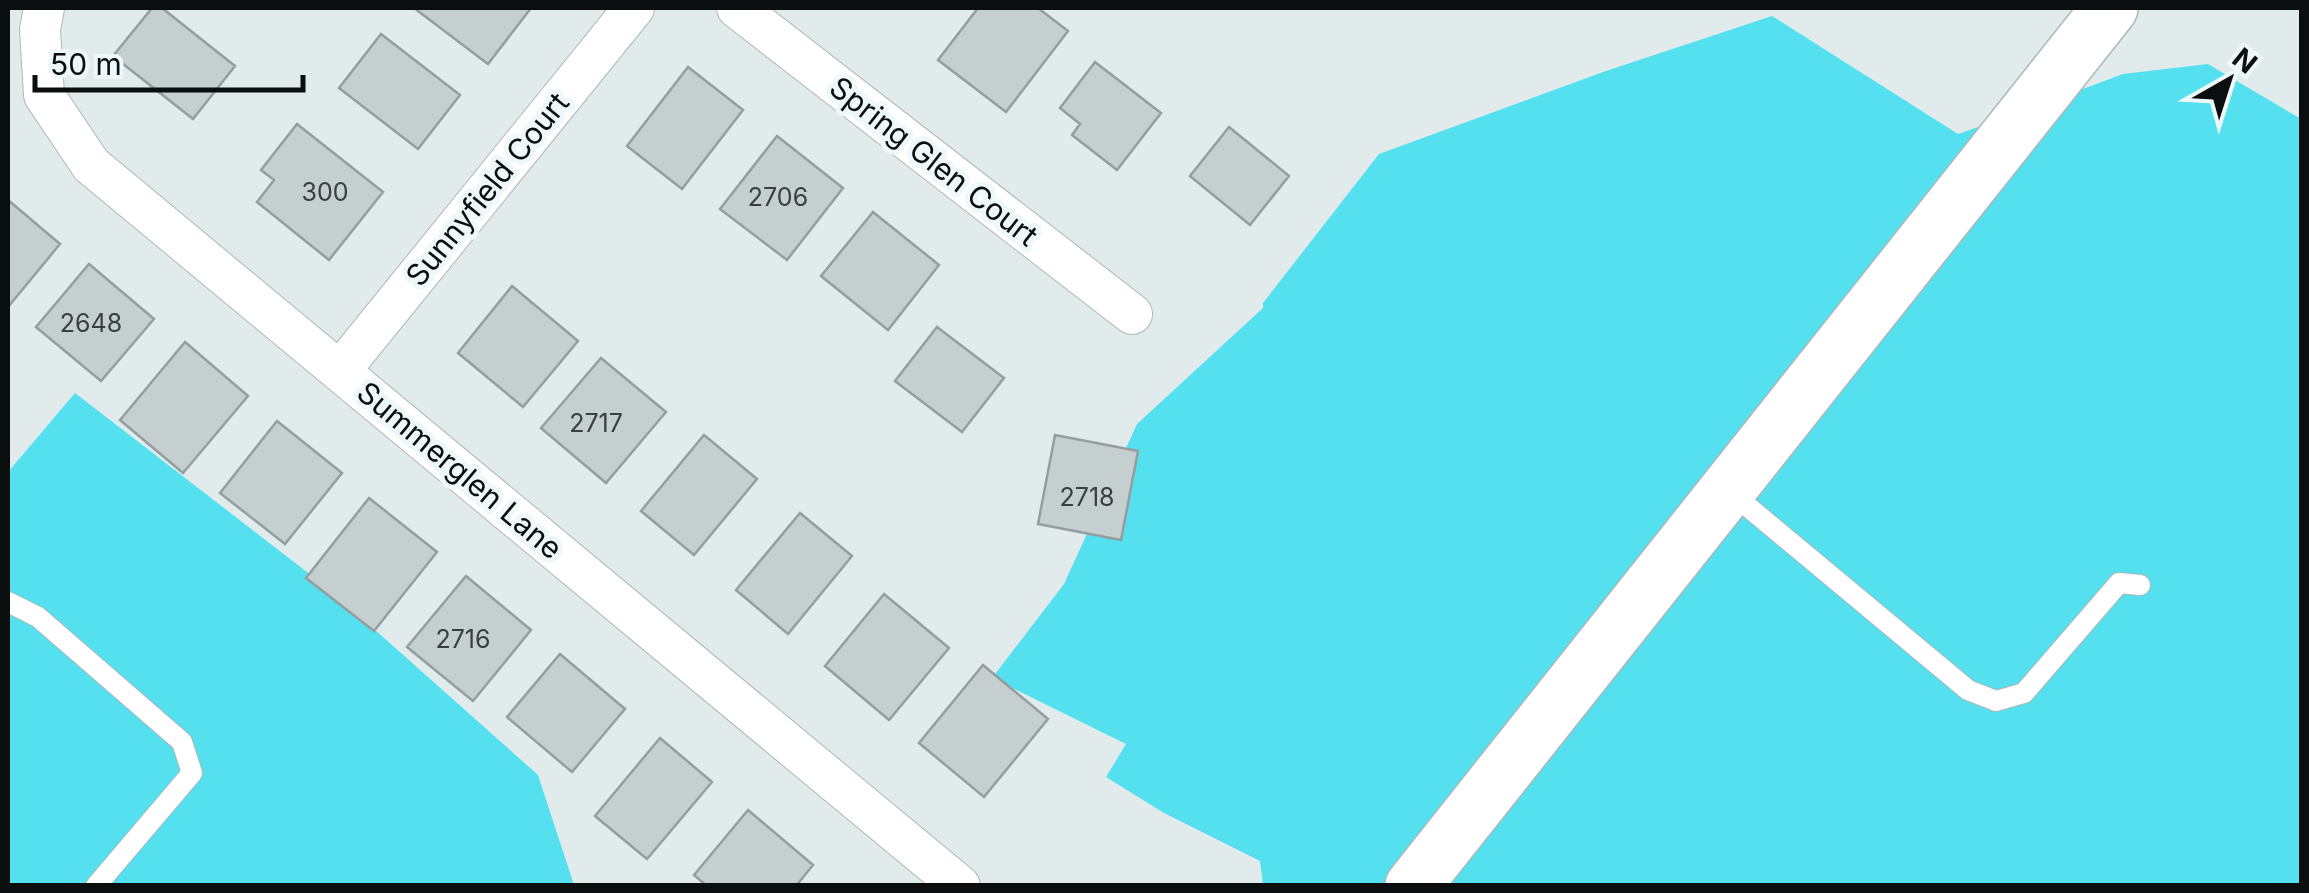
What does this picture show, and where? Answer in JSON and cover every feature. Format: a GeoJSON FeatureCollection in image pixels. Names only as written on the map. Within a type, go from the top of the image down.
{"type":"FeatureCollection","features":[{"type":"Feature","properties":{"kind":"main road"},"geometry":{"type":"LineString","coordinates":[[1413,886],[2110,8]]}},
{"type":"Feature","properties":{"kind":"street","name":"Summerglen Lane"},"geometry":{"type":"LineString","coordinates":[[44,8],[40,30],[44,95],[91,165],[960,886]]}},
{"type":"Feature","properties":{"kind":"street","name":"Sunnyfield Court"},"geometry":{"type":"LineString","coordinates":[[340,371],[634,8]]}},
{"type":"Feature","properties":{"kind":"street","name":"Spring Glen Court"},"geometry":{"type":"LineString","coordinates":[[737,8],[1132,314]]}},
{"type":"Feature","properties":{"kind":"lane"},"geometry":{"type":"LineString","coordinates":[[1728,490],[1968,690],[1996,701],[2024,692],[2119,583],[2140,584]]}},
{"type":"Feature","properties":{"kind":"lane"},"geometry":{"type":"LineString","coordinates":[[8,602],[38,617],[182,742],[192,772],[96,886]]}},
{"type":"Feature","properties":{"kind":"shaded area"},"geometry":{"type":"Polygon","coordinates":[[[1772,16],[1958,134],[1998,120],[1383,885],[1263,885],[1260,861],[1164,813],[1106,777],[1126,744],[992,678],[1064,584],[1137,424],[1263,308],[1263,303],[1379,154],[1603,72],[1772,16]]]}},
{"type":"Feature","properties":{"kind":"shaded area"},"geometry":{"type":"Polygon","coordinates":[[[2208,64],[2301,119],[2301,885],[1454,886],[1450,878],[2064,96],[2123,74],[2208,64]]]}},
{"type":"Feature","properties":{"kind":"shaded area"},"geometry":{"type":"Polygon","coordinates":[[[75,393],[329,589],[538,775],[574,885],[8,886],[8,472],[75,393]]]}},
{"type":"Feature","properties":{"kind":"building"},"geometry":{"type":"Polygon","coordinates":[[[152,8],[162,8],[235,66],[193,119],[113,56],[152,8]]]}},
{"type":"Feature","properties":{"kind":"building"},"geometry":{"type":"Polygon","coordinates":[[[414,8],[531,8],[488,64],[414,8]]]}},
{"type":"Feature","properties":{"kind":"building"},"geometry":{"type":"Polygon","coordinates":[[[978,8],[1038,8],[1068,31],[1006,112],[938,60],[978,8]]]}},
{"type":"Feature","properties":{"kind":"building"},"geometry":{"type":"Polygon","coordinates":[[[381,34],[460,95],[418,149],[339,88],[381,34]]]}},
{"type":"Feature","properties":{"kind":"building"},"geometry":{"type":"Polygon","coordinates":[[[1095,62],[1161,113],[1117,170],[1072,135],[1080,124],[1060,108],[1095,62]]]}},
{"type":"Feature","properties":{"kind":"building"},"geometry":{"type":"Polygon","coordinates":[[[688,67],[743,110],[682,189],[627,146],[688,67]]]}},
{"type":"Feature","properties":{"kind":"building"},"geometry":{"type":"Polygon","coordinates":[[[297,124],[383,192],[329,260],[257,202],[274,180],[261,170],[297,124]]]}},
{"type":"Feature","properties":{"kind":"building"},"geometry":{"type":"Polygon","coordinates":[[[1229,127],[1289,176],[1250,225],[1190,176],[1229,127]]]}},
{"type":"Feature","properties":{"kind":"building"},"geometry":{"type":"Polygon","coordinates":[[[777,136],[843,188],[787,260],[720,209],[777,136]]]}},
{"type":"Feature","properties":{"kind":"building"},"geometry":{"type":"Polygon","coordinates":[[[8,200],[60,244],[8,307],[8,200]]]}},
{"type":"Feature","properties":{"kind":"building"},"geometry":{"type":"Polygon","coordinates":[[[873,212],[939,265],[888,330],[821,276],[873,212]]]}},
{"type":"Feature","properties":{"kind":"building"},"geometry":{"type":"Polygon","coordinates":[[[89,264],[154,319],[101,381],[36,327],[89,264]]]}},
{"type":"Feature","properties":{"kind":"building"},"geometry":{"type":"Polygon","coordinates":[[[512,286],[578,341],[523,407],[458,353],[512,286]]]}},
{"type":"Feature","properties":{"kind":"building"},"geometry":{"type":"Polygon","coordinates":[[[937,327],[1004,378],[962,432],[895,381],[937,327]]]}},
{"type":"Feature","properties":{"kind":"building"},"geometry":{"type":"Polygon","coordinates":[[[185,342],[248,396],[183,473],[120,420],[185,342]]]}},
{"type":"Feature","properties":{"kind":"building"},"geometry":{"type":"Polygon","coordinates":[[[601,358],[666,412],[606,483],[541,428],[601,358]]]}},
{"type":"Feature","properties":{"kind":"building"},"geometry":{"type":"Polygon","coordinates":[[[277,421],[342,473],[285,544],[220,493],[277,421]]]}},
{"type":"Feature","properties":{"kind":"building"},"geometry":{"type":"Polygon","coordinates":[[[704,435],[757,479],[694,555],[641,511],[704,435]]]}},
{"type":"Feature","properties":{"kind":"building"},"geometry":{"type":"Polygon","coordinates":[[[1055,435],[1138,451],[1121,540],[1038,524],[1055,435]]]}},
{"type":"Feature","properties":{"kind":"building"},"geometry":{"type":"Polygon","coordinates":[[[369,498],[437,552],[374,631],[306,578],[369,498]]]}},
{"type":"Feature","properties":{"kind":"building"},"geometry":{"type":"Polygon","coordinates":[[[800,513],[852,556],[788,634],[736,590],[800,513]]]}},
{"type":"Feature","properties":{"kind":"building"},"geometry":{"type":"Polygon","coordinates":[[[466,576],[531,630],[473,701],[407,647],[466,576]]]}},
{"type":"Feature","properties":{"kind":"building"},"geometry":{"type":"Polygon","coordinates":[[[884,594],[949,648],[889,720],[825,666],[884,594]]]}},
{"type":"Feature","properties":{"kind":"building"},"geometry":{"type":"Polygon","coordinates":[[[560,654],[625,709],[572,772],[507,717],[560,654]]]}},
{"type":"Feature","properties":{"kind":"building"},"geometry":{"type":"Polygon","coordinates":[[[983,665],[1048,719],[984,797],[919,743],[983,665]]]}},
{"type":"Feature","properties":{"kind":"building"},"geometry":{"type":"Polygon","coordinates":[[[660,738],[712,782],[647,859],[595,816],[660,738]]]}},
{"type":"Feature","properties":{"kind":"building"},"geometry":{"type":"Polygon","coordinates":[[[748,810],[813,865],[796,886],[707,886],[694,875],[748,810]]]}}]}
